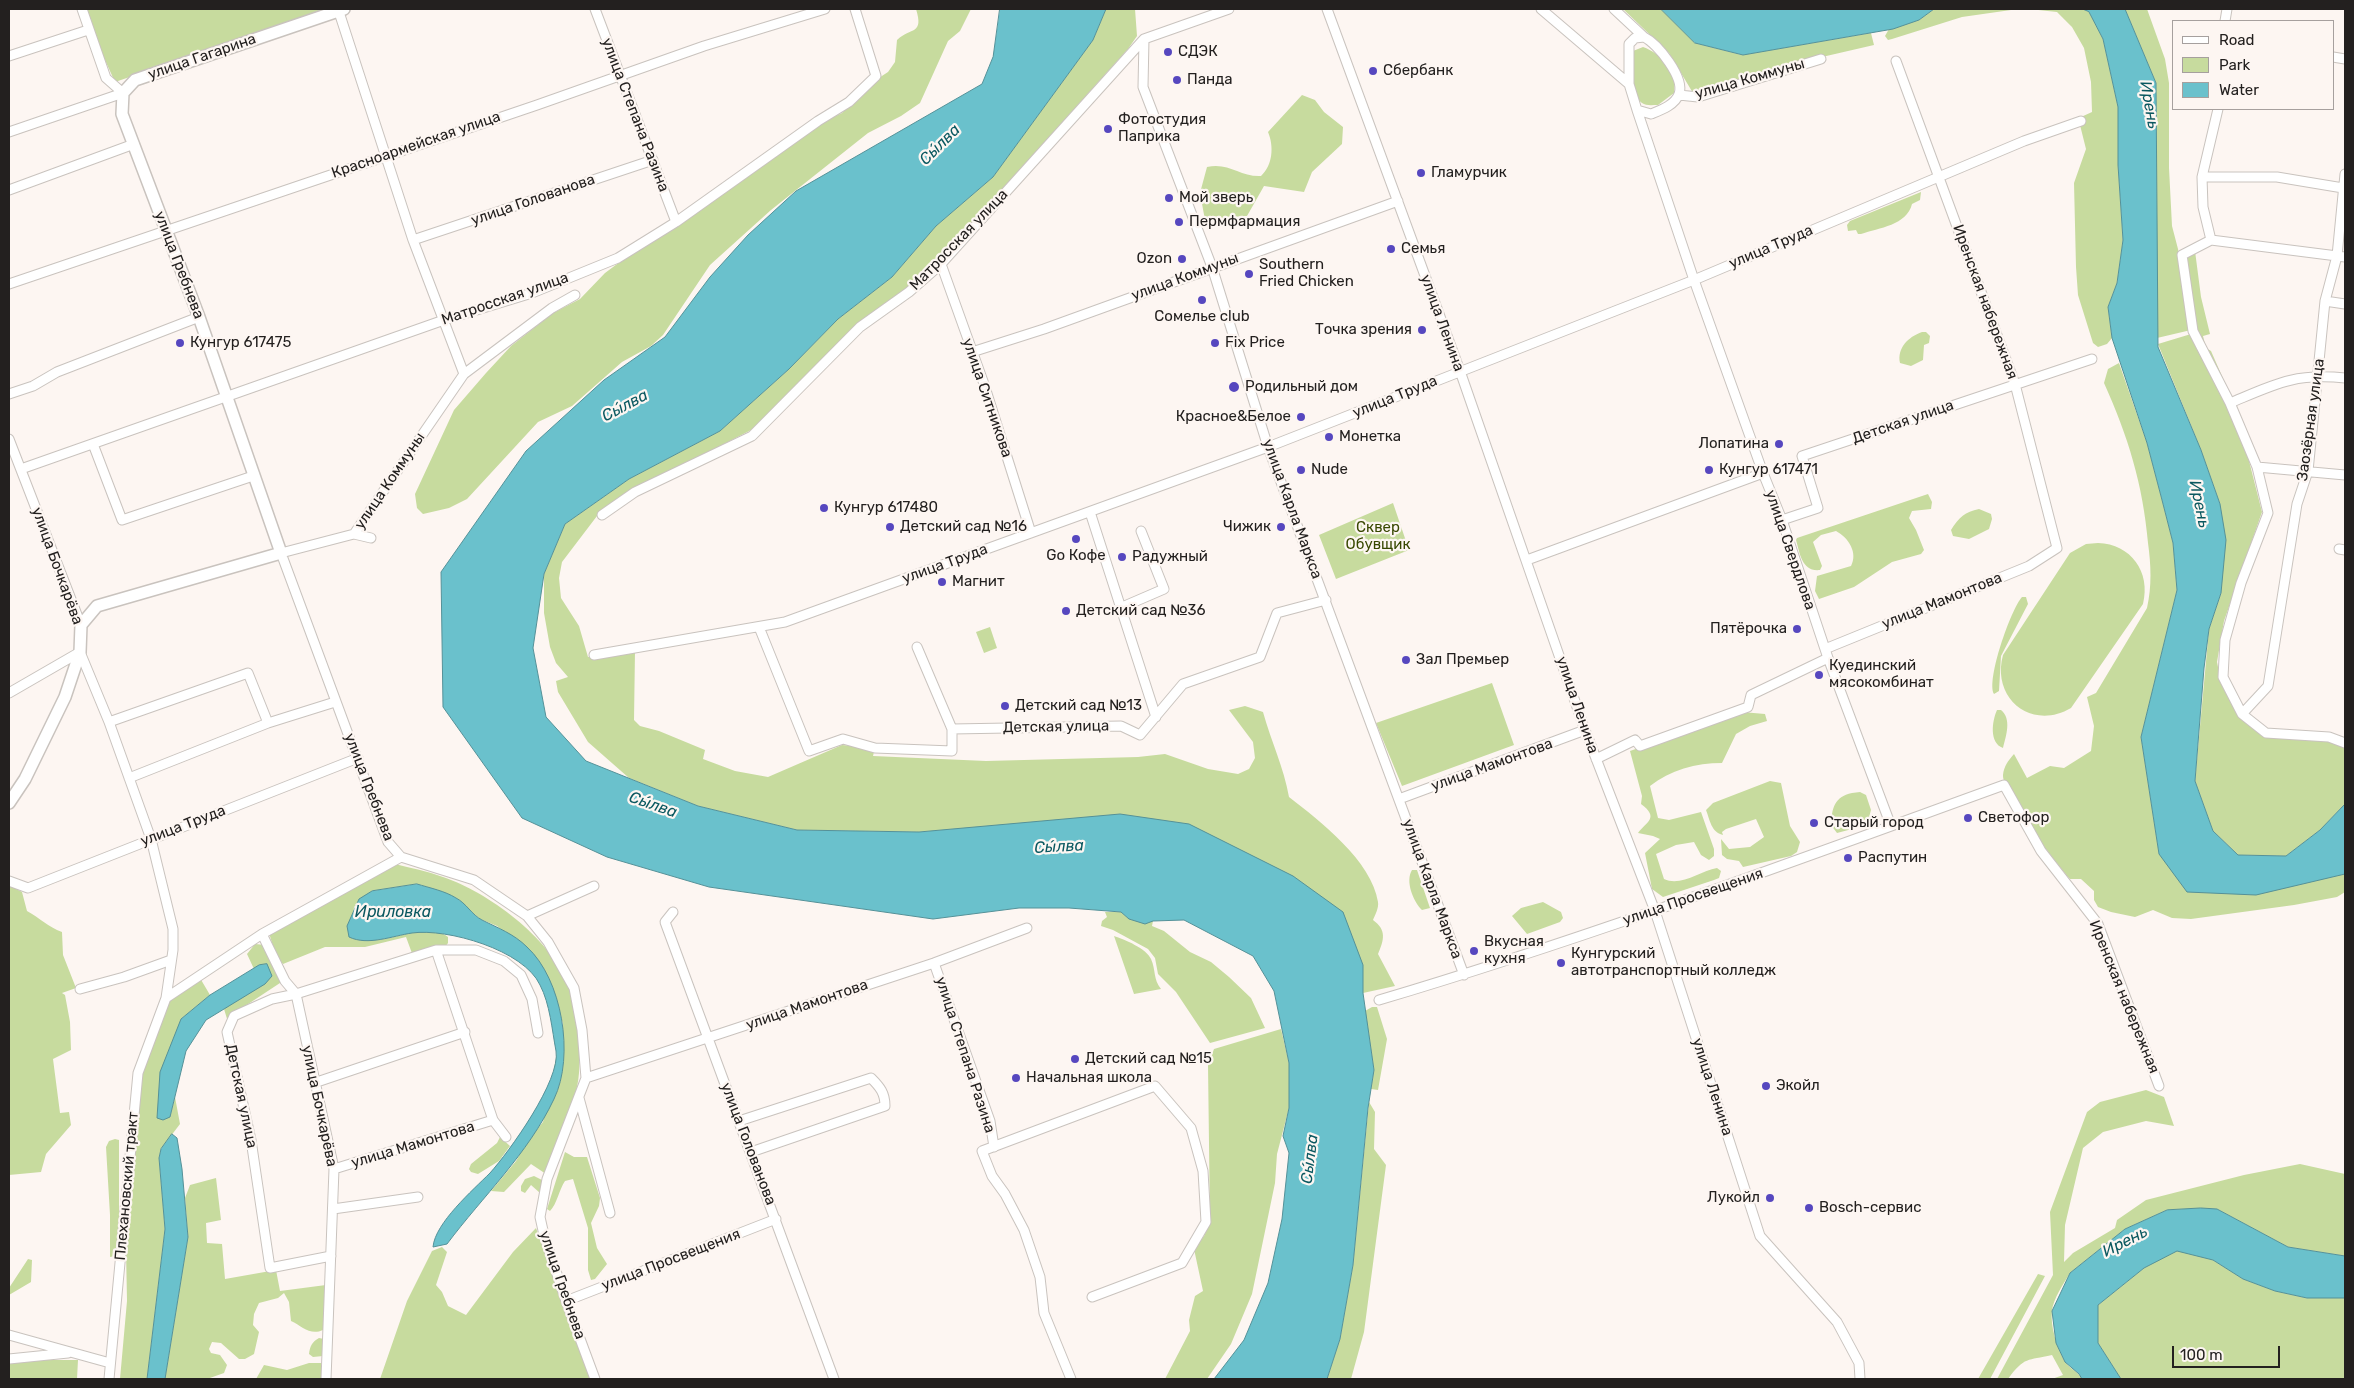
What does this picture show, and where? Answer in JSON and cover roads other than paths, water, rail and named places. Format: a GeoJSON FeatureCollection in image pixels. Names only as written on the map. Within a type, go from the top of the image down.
{"type":"FeatureCollection","features":[{"type":"Feature","properties":{"kind":"main road","name":"улица Гагарина"},"geometry":{"type":"LineString","coordinates":[[123,93],[135,80],[341,9]]}},
{"type":"Feature","properties":{"kind":"main road","name":"улица Гребнева"},"geometry":{"type":"LineString","coordinates":[[123,93],[122,114],[199,317],[281,553]]}},
{"type":"Feature","properties":{"kind":"main road","name":"улица Коммуны"},"geometry":{"type":"LineString","coordinates":[[81,625],[97,606],[281,553]]}},
{"type":"Feature","properties":{"kind":"main road","name":"улица Бочкарёва"},"geometry":{"type":"LineString","coordinates":[[80,652],[81,625]]}},
{"type":"Feature","properties":{"kind":"main road"},"geometry":{"type":"LineString","coordinates":[[9,803],[25,779],[65,697],[80,652]]}},
{"type":"Feature","properties":{"kind":"street"},"geometry":{"type":"LineString","coordinates":[[82,9],[106,78],[123,93]]}},
{"type":"Feature","properties":{"kind":"street"},"geometry":{"type":"LineString","coordinates":[[341,9],[413,240],[464,374]]}},
{"type":"Feature","properties":{"kind":"street","name":"улица Степана Разина"},"geometry":{"type":"LineString","coordinates":[[595,9],[676,222]]}},
{"type":"Feature","properties":{"kind":"street","name":"Красноармейская улица"},"geometry":{"type":"LineString","coordinates":[[9,284],[537,105],[620,74],[825,9]]}},
{"type":"Feature","properties":{"kind":"street","name":"Матросская улица"},"geometry":{"type":"LineString","coordinates":[[21,469],[444,320],[532,293],[618,258],[676,222],[818,121],[849,102],[876,76],[855,9]]}},
{"type":"Feature","properties":{"kind":"street","name":"Матросская улица"},"geometry":{"type":"LineString","coordinates":[[602,515],[636,492],[752,436],[860,327],[910,292],[941,264],[1144,39],[1230,9]]}},
{"type":"Feature","properties":{"kind":"street","name":"улица Ленина"},"geometry":{"type":"LineString","coordinates":[[1327,9],[1460,372],[1596,759],[1655,911],[1760,1236],[1837,1322],[1859,1363],[1860,1379]]}},
{"type":"Feature","properties":{"kind":"street"},"geometry":{"type":"LineString","coordinates":[[1541,9],[1629,84]]}},
{"type":"Feature","properties":{"kind":"street"},"geometry":{"type":"LineString","coordinates":[[1614,9],[1626,22],[1659,48],[1680,84],[1679,95],[1666,108],[1651,114],[1637,110]]}},
{"type":"Feature","properties":{"kind":"street"},"geometry":{"type":"LineString","coordinates":[[1626,22],[1629,44]]}},
{"type":"Feature","properties":{"kind":"street"},"geometry":{"type":"LineString","coordinates":[[9,56],[88,30]]}},
{"type":"Feature","properties":{"kind":"street"},"geometry":{"type":"LineString","coordinates":[[1629,44],[1636,38],[1644,37]]}},
{"type":"Feature","properties":{"kind":"street","name":"улица Карла Маркса"},"geometry":{"type":"LineString","coordinates":[[1144,39],[1143,87],[1212,267],[1268,447],[1464,975]]}},
{"type":"Feature","properties":{"kind":"street","name":"улица Свердлова"},"geometry":{"type":"LineString","coordinates":[[1629,44],[1629,84],[1643,131],[1694,280],[1763,473],[1782,520],[1828,658],[1891,826]]}},
{"type":"Feature","properties":{"kind":"street","name":"улица Коммуны"},"geometry":{"type":"LineString","coordinates":[[1679,95],[1698,97],[1821,58]]}},
{"type":"Feature","properties":{"kind":"street","name":"Иренская набережная"},"geometry":{"type":"LineString","coordinates":[[1896,61],[2015,384],[2057,548]]}},
{"type":"Feature","properties":{"kind":"street","name":"улица Гагарина"},"geometry":{"type":"LineString","coordinates":[[9,132],[123,93]]}},
{"type":"Feature","properties":{"kind":"street"},"geometry":{"type":"LineString","coordinates":[[2211,240],[2203,207],[2202,176],[2218,110]]}},
{"type":"Feature","properties":{"kind":"street"},"geometry":{"type":"LineString","coordinates":[[1643,131],[1651,114]]}},
{"type":"Feature","properties":{"kind":"street","name":"улица Труда"},"geometry":{"type":"LineString","coordinates":[[759,627],[785,622],[1268,447],[1694,280],[2024,141],[2081,122]]}},
{"type":"Feature","properties":{"kind":"street"},"geometry":{"type":"LineString","coordinates":[[9,190],[134,144]]}},
{"type":"Feature","properties":{"kind":"street","name":"улица Голованова"},"geometry":{"type":"LineString","coordinates":[[413,240],[653,160]]}},
{"type":"Feature","properties":{"kind":"street","name":"Заозёрная улица"},"geometry":{"type":"LineString","coordinates":[[2242,714],[2268,686],[2298,504],[2308,471],[2325,301],[2341,257],[2345,174]]}},
{"type":"Feature","properties":{"kind":"street"},"geometry":{"type":"LineString","coordinates":[[2202,176],[2277,177],[2343,188]]}},
{"type":"Feature","properties":{"kind":"street","name":"улица Коммуны"},"geometry":{"type":"LineString","coordinates":[[972,352],[1398,201]]}},
{"type":"Feature","properties":{"kind":"street"},"geometry":{"type":"LineString","coordinates":[[2341,257],[2211,240],[2182,255],[2193,331],[2230,403],[2257,468],[2268,514],[2241,583],[2225,640],[2222,677],[2242,714],[2266,733],[2329,737],[2345,743]]}},
{"type":"Feature","properties":{"kind":"street","name":"улица Ситникова"},"geometry":{"type":"LineString","coordinates":[[941,264],[1031,533]]}},
{"type":"Feature","properties":{"kind":"street","name":"улица Коммуны"},"geometry":{"type":"LineString","coordinates":[[281,553],[354,534],[464,374],[552,308],[575,295]]}},
{"type":"Feature","properties":{"kind":"street"},"geometry":{"type":"LineString","coordinates":[[2325,301],[2345,304]]}},
{"type":"Feature","properties":{"kind":"street"},"geometry":{"type":"LineString","coordinates":[[9,394],[33,386],[57,372],[199,317]]}},
{"type":"Feature","properties":{"kind":"street","name":"Детская улица"},"geometry":{"type":"LineString","coordinates":[[1782,520],[1818,508],[1802,456],[2092,358]]}},
{"type":"Feature","properties":{"kind":"street"},"geometry":{"type":"LineString","coordinates":[[2230,403],[2284,380],[2318,376],[2345,378]]}},
{"type":"Feature","properties":{"kind":"street","name":"улица Бочкарёва"},"geometry":{"type":"LineString","coordinates":[[9,439],[11,454],[21,469],[81,625]]}},
{"type":"Feature","properties":{"kind":"street"},"geometry":{"type":"LineString","coordinates":[[93,444],[122,520],[253,476]]}},
{"type":"Feature","properties":{"kind":"street"},"geometry":{"type":"LineString","coordinates":[[2257,468],[2345,475]]}},
{"type":"Feature","properties":{"kind":"street"},"geometry":{"type":"LineString","coordinates":[[1527,560],[1763,473]]}},
{"type":"Feature","properties":{"kind":"street"},"geometry":{"type":"LineString","coordinates":[[1090,512],[1156,717]]}},
{"type":"Feature","properties":{"kind":"street"},"geometry":{"type":"LineString","coordinates":[[1120,608],[1164,589],[1141,531]]}},
{"type":"Feature","properties":{"kind":"street"},"geometry":{"type":"LineString","coordinates":[[354,534],[371,538]]}},
{"type":"Feature","properties":{"kind":"street","name":"улица Мамонтова"},"geometry":{"type":"LineString","coordinates":[[1825,649],[2029,566],[2057,548]]}},
{"type":"Feature","properties":{"kind":"street","name":"улица Гребнева"},"geometry":{"type":"LineString","coordinates":[[281,553],[388,842],[401,857],[474,880],[527,916],[548,942],[574,988],[582,1030],[586,1078],[547,1178],[540,1217],[544,1235],[566,1301],[595,1379]]}},
{"type":"Feature","properties":{"kind":"street","name":"Детская улица"},"geometry":{"type":"LineString","coordinates":[[952,729],[1121,726],[1140,735],[1184,684],[1260,657],[1277,613],[1326,600]]}},
{"type":"Feature","properties":{"kind":"street"},"geometry":{"type":"LineString","coordinates":[[594,655],[759,627],[809,751],[843,739],[875,748],[952,751],[952,729],[917,648]]}},
{"type":"Feature","properties":{"kind":"street"},"geometry":{"type":"LineString","coordinates":[[9,693],[80,652]]}},
{"type":"Feature","properties":{"kind":"street","name":"улица Бочкарёва"},"geometry":{"type":"LineString","coordinates":[[80,652],[109,722],[150,839],[172,921],[173,950],[166,998]]}},
{"type":"Feature","properties":{"kind":"street"},"geometry":{"type":"LineString","coordinates":[[1596,759],[1636,740],[1640,746],[1748,706],[1751,695],[1828,658]]}},
{"type":"Feature","properties":{"kind":"street"},"geometry":{"type":"LineString","coordinates":[[109,722],[248,673],[268,723]]}},
{"type":"Feature","properties":{"kind":"street"},"geometry":{"type":"LineString","coordinates":[[129,778],[268,723],[336,702]]}},
{"type":"Feature","properties":{"kind":"street","name":"улица Мамонтова"},"geometry":{"type":"LineString","coordinates":[[1399,799],[1586,730]]}},
{"type":"Feature","properties":{"kind":"street","name":"улица Труда"},"geometry":{"type":"LineString","coordinates":[[9,881],[28,888],[358,758]]}},
{"type":"Feature","properties":{"kind":"street","name":"Иренская набережная"},"geometry":{"type":"LineString","coordinates":[[2004,785],[2041,851],[2098,924],[2159,1086]]}},
{"type":"Feature","properties":{"kind":"street","name":"улица Просвещения"},"geometry":{"type":"LineString","coordinates":[[1379,1000],[1464,975],[1655,911],[2004,785]]}},
{"type":"Feature","properties":{"kind":"street"},"geometry":{"type":"LineString","coordinates":[[166,998],[262,934],[401,857]]}},
{"type":"Feature","properties":{"kind":"street"},"geometry":{"type":"LineString","coordinates":[[527,916],[594,886]]}},
{"type":"Feature","properties":{"kind":"street","name":"улица Голованова"},"geometry":{"type":"LineString","coordinates":[[673,912],[665,922],[834,1379]]}},
{"type":"Feature","properties":{"kind":"street","name":"улица Мамонтова"},"geometry":{"type":"LineString","coordinates":[[586,1078],[934,963],[1027,928]]}},
{"type":"Feature","properties":{"kind":"street","name":"улица Бочкарёва"},"geometry":{"type":"LineString","coordinates":[[262,934],[285,981],[296,994],[334,1169],[326,1379]]}},
{"type":"Feature","properties":{"kind":"street"},"geometry":{"type":"LineString","coordinates":[[506,1137],[493,1120],[436,950],[476,950],[504,961],[521,975],[532,999],[538,1033]]}},
{"type":"Feature","properties":{"kind":"street","name":"Детская улица"},"geometry":{"type":"LineString","coordinates":[[331,1256],[270,1268],[251,1140],[227,1032],[234,1016],[272,1000],[436,950]]}},
{"type":"Feature","properties":{"kind":"street"},"geometry":{"type":"LineString","coordinates":[[80,989],[124,977],[172,960]]}},
{"type":"Feature","properties":{"kind":"street","name":"улица Степана Разина"},"geometry":{"type":"LineString","coordinates":[[934,963],[990,1121],[994,1146],[982,1151],[992,1176],[1005,1194],[1024,1230],[1040,1277],[1044,1313],[1070,1379]]}},
{"type":"Feature","properties":{"kind":"street","name":"Плехановский тракт"},"geometry":{"type":"LineString","coordinates":[[109,1379],[138,1073],[166,998]]}},
{"type":"Feature","properties":{"kind":"street"},"geometry":{"type":"LineString","coordinates":[[314,1083],[465,1032]]}},
{"type":"Feature","properties":{"kind":"street"},"geometry":{"type":"LineString","coordinates":[[739,1121],[871,1078],[881,1087],[885,1106],[751,1152]]}},
{"type":"Feature","properties":{"kind":"street"},"geometry":{"type":"LineString","coordinates":[[994,1146],[1155,1086],[1191,1128],[1203,1171],[1206,1222],[1182,1263],[1092,1297]]}},
{"type":"Feature","properties":{"kind":"street"},"geometry":{"type":"LineString","coordinates":[[579,1098],[610,1213]]}},
{"type":"Feature","properties":{"kind":"street","name":"улица Мамонтова"},"geometry":{"type":"LineString","coordinates":[[334,1169],[493,1120]]}},
{"type":"Feature","properties":{"kind":"street"},"geometry":{"type":"LineString","coordinates":[[333,1209],[418,1197]]}},
{"type":"Feature","properties":{"kind":"street","name":"улица Просвещения"},"geometry":{"type":"LineString","coordinates":[[566,1301],[776,1219]]}},
{"type":"Feature","properties":{"kind":"street"},"geometry":{"type":"LineString","coordinates":[[9,1335],[110,1362]]}},
{"type":"Feature","properties":{"kind":"street"},"geometry":{"type":"LineString","coordinates":[[9,1359],[71,1352]]}},
{"type":"Feature","properties":{"kind":"water","name":"Сы́лва"},"geometry":{"type":"Polygon","coordinates":[[[1000,9],[1106,9],[1093,40],[993,177],[936,226],[892,277],[838,319],[789,369],[720,431],[629,479],[565,524],[544,574],[533,648],[546,717],[586,761],[698,806],[797,830],[919,832],[1120,814],[1189,824],[1293,876],[1343,912],[1363,965],[1363,993],[1374,1070],[1368,1108],[1353,1265],[1340,1339],[1327,1379],[1214,1379],[1244,1340],[1268,1283],[1282,1219],[1289,1153],[1283,1136],[1289,1108],[1289,1063],[1274,991],[1253,956],[1184,920],[1153,921],[1145,924],[1129,919],[1121,912],[1069,908],[1019,908],[933,919],[709,887],[607,857],[522,818],[443,707],[441,572],[526,451],[604,380],[665,337],[710,277],[748,235],[796,191],[982,84],[993,57],[1000,9]]]}},
{"type":"Feature","properties":{"kind":"water"},"geometry":{"type":"Polygon","coordinates":[[[1661,9],[1934,9],[1919,20],[1893,29],[1743,55],[1695,43],[1661,9]]]}},
{"type":"Feature","properties":{"kind":"water","name":"Ирень"},"geometry":{"type":"Polygon","coordinates":[[[2083,9],[2125,9],[2156,83],[2158,347],[2201,450],[2220,504],[2226,540],[2221,593],[2209,629],[2195,781],[2213,831],[2238,855],[2286,856],[2320,830],[2345,804],[2345,874],[2256,895],[2187,892],[2159,854],[2141,737],[2177,590],[2173,543],[2147,443],[2112,338],[2108,307],[2117,283],[2123,240],[2118,165],[2118,107],[2103,39],[2089,12],[2083,9]]]}},
{"type":"Feature","properties":{"kind":"water","name":"Ириловка"},"geometry":{"type":"Polygon","coordinates":[[[417,884],[456,898],[478,918],[511,935],[527,947],[539,961],[549,978],[562,1019],[564,1040],[564,1062],[554,1099],[531,1138],[447,1244],[433,1247],[435,1238],[447,1218],[490,1173],[521,1133],[550,1079],[555,1064],[556,1051],[548,1009],[540,985],[518,961],[502,952],[464,938],[427,932],[364,941],[349,937],[347,926],[359,899],[372,891],[417,884]]]}},
{"type":"Feature","properties":{"kind":"water"},"geometry":{"type":"Polygon","coordinates":[[[267,964],[272,976],[265,984],[206,1020],[186,1051],[170,1117],[163,1120],[157,1118],[160,1072],[181,1019],[210,995],[259,965],[267,964]]]}},
{"type":"Feature","properties":{"kind":"water"},"geometry":{"type":"Polygon","coordinates":[[[172,1134],[177,1138],[182,1169],[188,1237],[165,1379],[147,1379],[165,1229],[159,1158],[161,1149],[172,1134]]]}},
{"type":"Feature","properties":{"kind":"water","name":"Ирень"},"geometry":{"type":"Polygon","coordinates":[[[2217,1209],[2288,1247],[2345,1256],[2345,1298],[2307,1298],[2275,1291],[2243,1279],[2213,1260],[2177,1251],[2144,1268],[2098,1305],[2098,1343],[2121,1379],[2082,1379],[2065,1362],[2056,1343],[2052,1311],[2070,1273],[2125,1229],[2167,1210],[2217,1209]]]}},
{"type":"Feature","properties":{"kind":"place","name":"СДЭК"},"geometry":{"type":"Point","coordinates":[1168,52]}},
{"type":"Feature","properties":{"kind":"place","name":"Сбербанк"},"geometry":{"type":"Point","coordinates":[1373,71]}},
{"type":"Feature","properties":{"kind":"place","name":"Панда"},"geometry":{"type":"Point","coordinates":[1177,80]}},
{"type":"Feature","properties":{"kind":"place","name":"Фотостудия Паприка"},"geometry":{"type":"Point","coordinates":[1108,129]}},
{"type":"Feature","properties":{"kind":"place","name":"Гламурчик"},"geometry":{"type":"Point","coordinates":[1421,173]}},
{"type":"Feature","properties":{"kind":"place","name":"Мой зверь"},"geometry":{"type":"Point","coordinates":[1169,198]}},
{"type":"Feature","properties":{"kind":"place","name":"Пермфармация"},"geometry":{"type":"Point","coordinates":[1179,222]}},
{"type":"Feature","properties":{"kind":"place","name":"Семья"},"geometry":{"type":"Point","coordinates":[1391,249]}},
{"type":"Feature","properties":{"kind":"place","name":"Ozon"},"geometry":{"type":"Point","coordinates":[1182,259]}},
{"type":"Feature","properties":{"kind":"place","name":"Southern Fried Chicken"},"geometry":{"type":"Point","coordinates":[1249,274]}},
{"type":"Feature","properties":{"kind":"place","name":"Сомелье club"},"geometry":{"type":"Point","coordinates":[1202,300]}},
{"type":"Feature","properties":{"kind":"place","name":"Точка зрения"},"geometry":{"type":"Point","coordinates":[1422,330]}},
{"type":"Feature","properties":{"kind":"place","name":"Кунгур 617475"},"geometry":{"type":"Point","coordinates":[180,343]}},
{"type":"Feature","properties":{"kind":"place","name":"Fix Price"},"geometry":{"type":"Point","coordinates":[1215,343]}},
{"type":"Feature","properties":{"kind":"place","name":"Родильный дом"},"geometry":{"type":"Point","coordinates":[1234,387]}},
{"type":"Feature","properties":{"kind":"place","name":"Красное&Белое"},"geometry":{"type":"Point","coordinates":[1301,417]}},
{"type":"Feature","properties":{"kind":"place","name":"Монетка"},"geometry":{"type":"Point","coordinates":[1329,437]}},
{"type":"Feature","properties":{"kind":"place","name":"Лопатина"},"geometry":{"type":"Point","coordinates":[1779,444]}},
{"type":"Feature","properties":{"kind":"place","name":"Nude"},"geometry":{"type":"Point","coordinates":[1301,470]}},
{"type":"Feature","properties":{"kind":"place","name":"Кунгур 617471"},"geometry":{"type":"Point","coordinates":[1709,470]}},
{"type":"Feature","properties":{"kind":"place","name":"Кунгур 617480"},"geometry":{"type":"Point","coordinates":[824,508]}},
{"type":"Feature","properties":{"kind":"place","name":"Детский сад №16"},"geometry":{"type":"Point","coordinates":[890,527]}},
{"type":"Feature","properties":{"kind":"place","name":"Чижик"},"geometry":{"type":"Point","coordinates":[1281,527]}},
{"type":"Feature","properties":{"kind":"place","name":"Go Кофе"},"geometry":{"type":"Point","coordinates":[1076,539]}},
{"type":"Feature","properties":{"kind":"place","name":"Радужный"},"geometry":{"type":"Point","coordinates":[1122,557]}},
{"type":"Feature","properties":{"kind":"place","name":"Магнит"},"geometry":{"type":"Point","coordinates":[942,582]}},
{"type":"Feature","properties":{"kind":"place","name":"Детский сад №36"},"geometry":{"type":"Point","coordinates":[1066,611]}},
{"type":"Feature","properties":{"kind":"place","name":"Пятёрочка"},"geometry":{"type":"Point","coordinates":[1797,629]}},
{"type":"Feature","properties":{"kind":"place","name":"Зал Премьер"},"geometry":{"type":"Point","coordinates":[1406,660]}},
{"type":"Feature","properties":{"kind":"place","name":"Куединский мясокомбинат"},"geometry":{"type":"Point","coordinates":[1819,675]}},
{"type":"Feature","properties":{"kind":"place","name":"Детский сад №13"},"geometry":{"type":"Point","coordinates":[1005,706]}},
{"type":"Feature","properties":{"kind":"place","name":"Светофор"},"geometry":{"type":"Point","coordinates":[1968,818]}},
{"type":"Feature","properties":{"kind":"place","name":"Старый город"},"geometry":{"type":"Point","coordinates":[1814,823]}},
{"type":"Feature","properties":{"kind":"place","name":"Распутин"},"geometry":{"type":"Point","coordinates":[1848,858]}},
{"type":"Feature","properties":{"kind":"place","name":"Вкусная кухня"},"geometry":{"type":"Point","coordinates":[1474,951]}},
{"type":"Feature","properties":{"kind":"place","name":"Кунгурский автотранспортный колледж"},"geometry":{"type":"Point","coordinates":[1561,963]}},
{"type":"Feature","properties":{"kind":"place","name":"Детский сад №15"},"geometry":{"type":"Point","coordinates":[1075,1059]}},
{"type":"Feature","properties":{"kind":"place","name":"Начальная школа"},"geometry":{"type":"Point","coordinates":[1016,1078]}},
{"type":"Feature","properties":{"kind":"place","name":"Экойл"},"geometry":{"type":"Point","coordinates":[1766,1086]}},
{"type":"Feature","properties":{"kind":"place","name":"Лукойл"},"geometry":{"type":"Point","coordinates":[1770,1198]}},
{"type":"Feature","properties":{"kind":"place","name":"Bosch-сервис"},"geometry":{"type":"Point","coordinates":[1809,1208]}},
{"type":"Feature","properties":{"kind":"park label","name":"Сквер Обувщик"},"geometry":{"type":"Point","coordinates":[1378,536]}}]}
